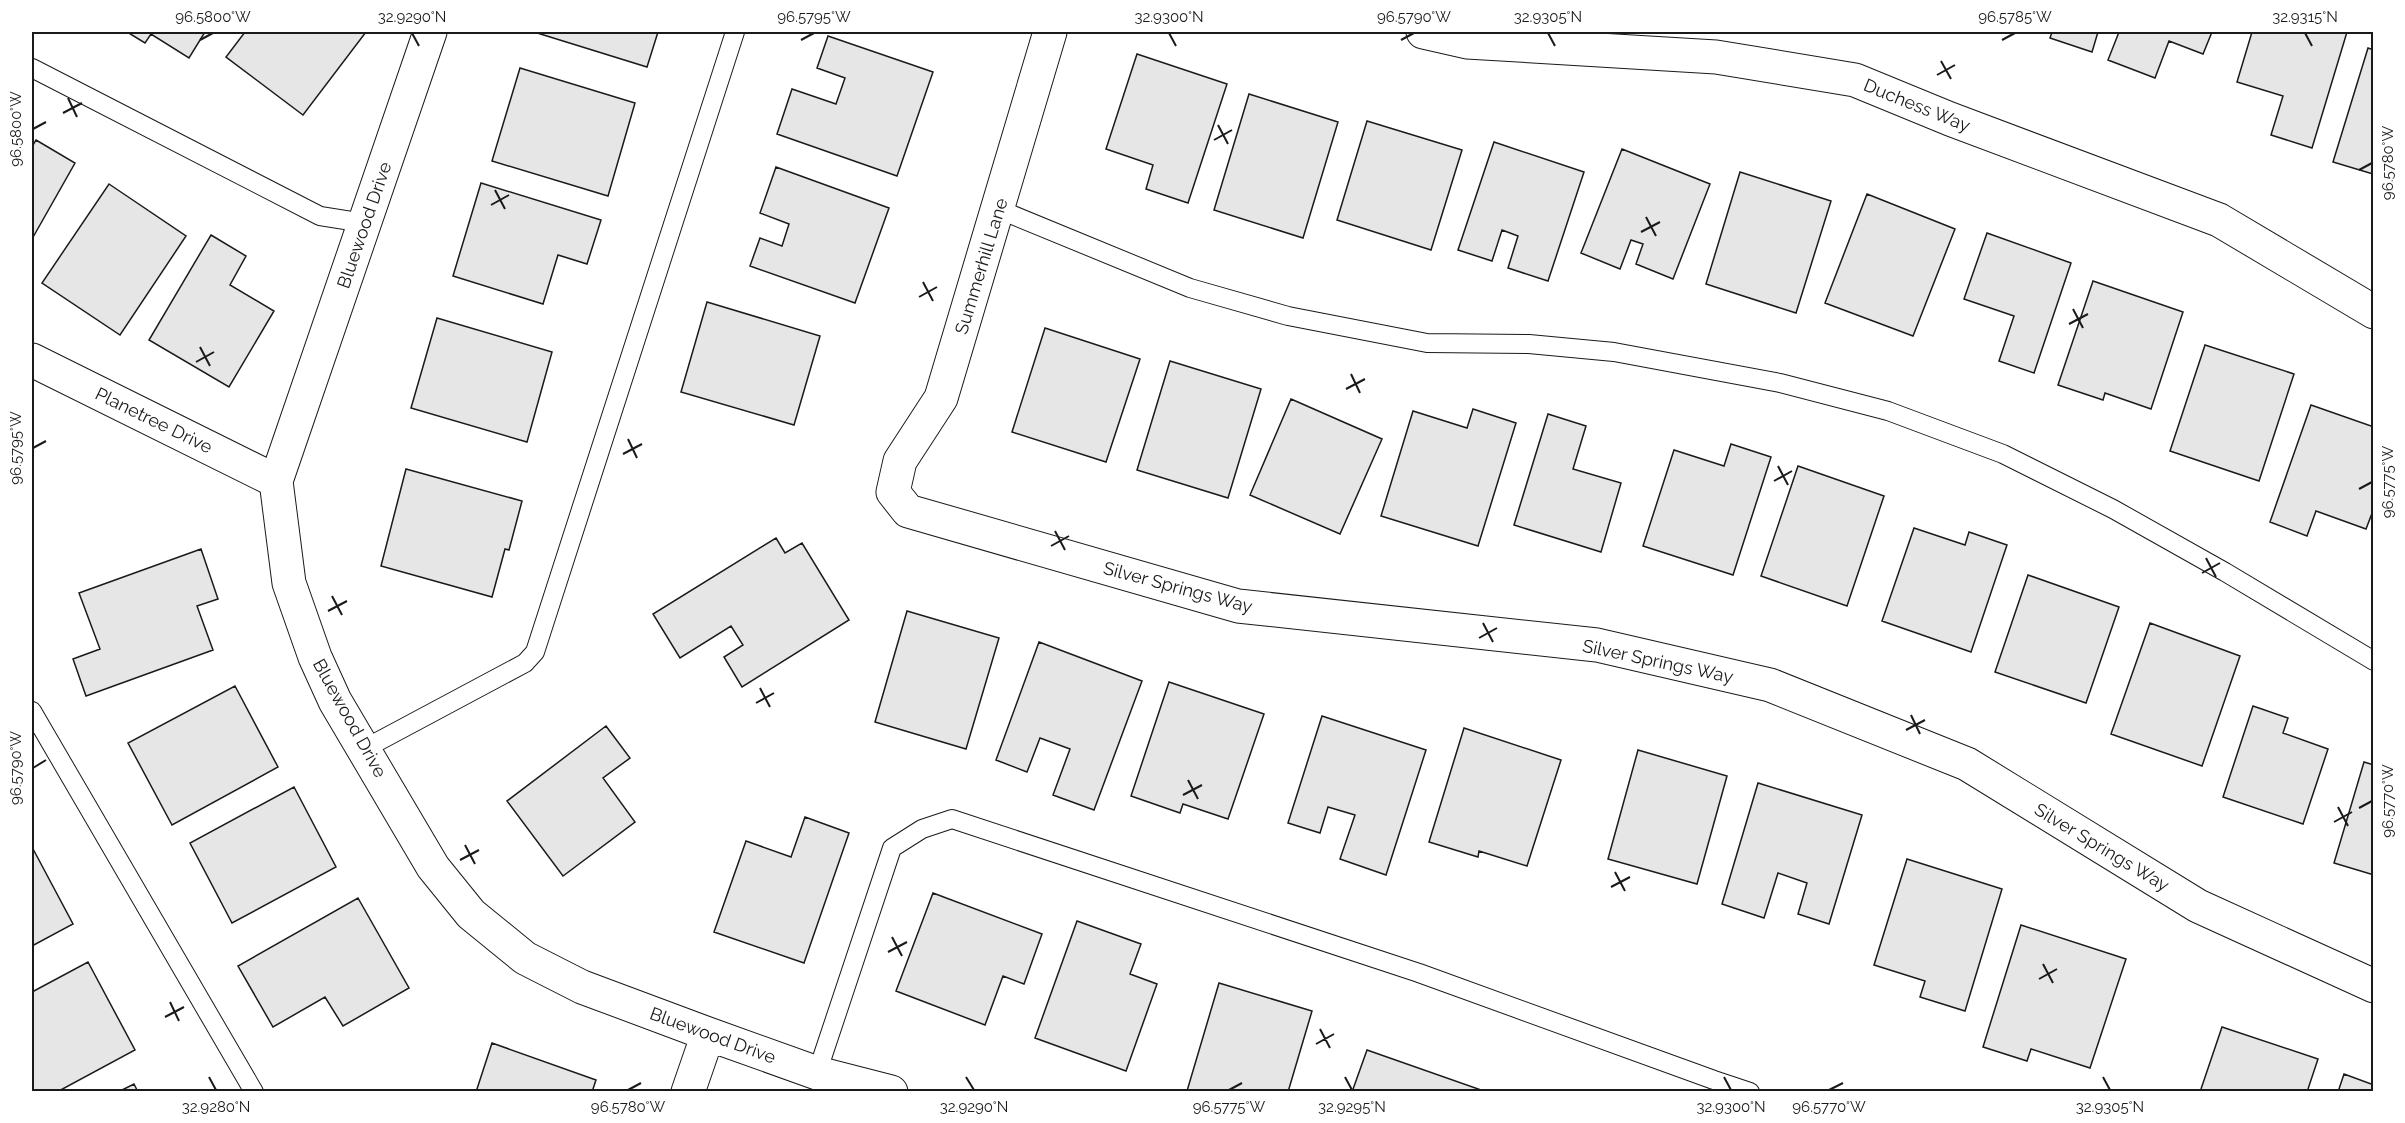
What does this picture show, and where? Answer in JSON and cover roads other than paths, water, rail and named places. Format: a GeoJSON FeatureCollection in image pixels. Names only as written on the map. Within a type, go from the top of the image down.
{"type":"FeatureCollection","features":[{"type":"Feature","properties":{"kind":"street","name":"Bluewood Drive"},"geometry":{"type":"LineString","coordinates":[[430,32],[276,481],[289,584],[315,657],[336,701],[433,867],[471,914],[525,958],[582,987],[708,1034],[817,1073],[891,1092]]}},
{"type":"Feature","properties":{"kind":"street","name":"Summerhill Lane"},"geometry":{"type":"LineString","coordinates":[[893,492],[900,461],[941,398],[1050,32]]}},
{"type":"Feature","properties":{"kind":"street","name":"Duchess Way"},"geometry":{"type":"LineString","coordinates":[[1424,32],[1467,42],[1716,57],[1855,80],[1950,119],[2219,220],[2373,312]]}},
{"type":"Feature","properties":{"kind":"street","name":"Planetree Drive"},"geometry":{"type":"LineString","coordinates":[[32,360],[276,481]]}},
{"type":"Feature","properties":{"kind":"street","name":"Silver Springs Way"},"geometry":{"type":"LineString","coordinates":[[893,492],[908,511],[1238,606],[1597,645],[1770,686],[1967,765],[2198,906],[2373,986]]}},
{"type":"Feature","properties":{"kind":"street"},"geometry":{"type":"LineString","coordinates":[[688,1092],[708,1034]]}},
{"type":"Feature","properties":{"kind":"lane"},"geometry":{"type":"LineString","coordinates":[[364,749],[525,663],[535,652],[735,32]]}},
{"type":"Feature","properties":{"kind":"lane"},"geometry":{"type":"LineString","coordinates":[[32,68],[320,216],[364,224]]}},
{"type":"Feature","properties":{"kind":"lane"},"geometry":{"type":"LineString","coordinates":[[998,209],[1190,288],[1287,316],[1427,343],[1529,344],[1614,352],[1780,383],[1888,411],[2003,454],[2113,509],[2225,572],[2373,661]]}},
{"type":"Feature","properties":{"kind":"lane"},"geometry":{"type":"LineString","coordinates":[[32,711],[254,1092]]}},
{"type":"Feature","properties":{"kind":"lane"},"geometry":{"type":"LineString","coordinates":[[817,1073],[892,848],[922,829],[952,819],[1419,973],[1749,1092]]}}]}
